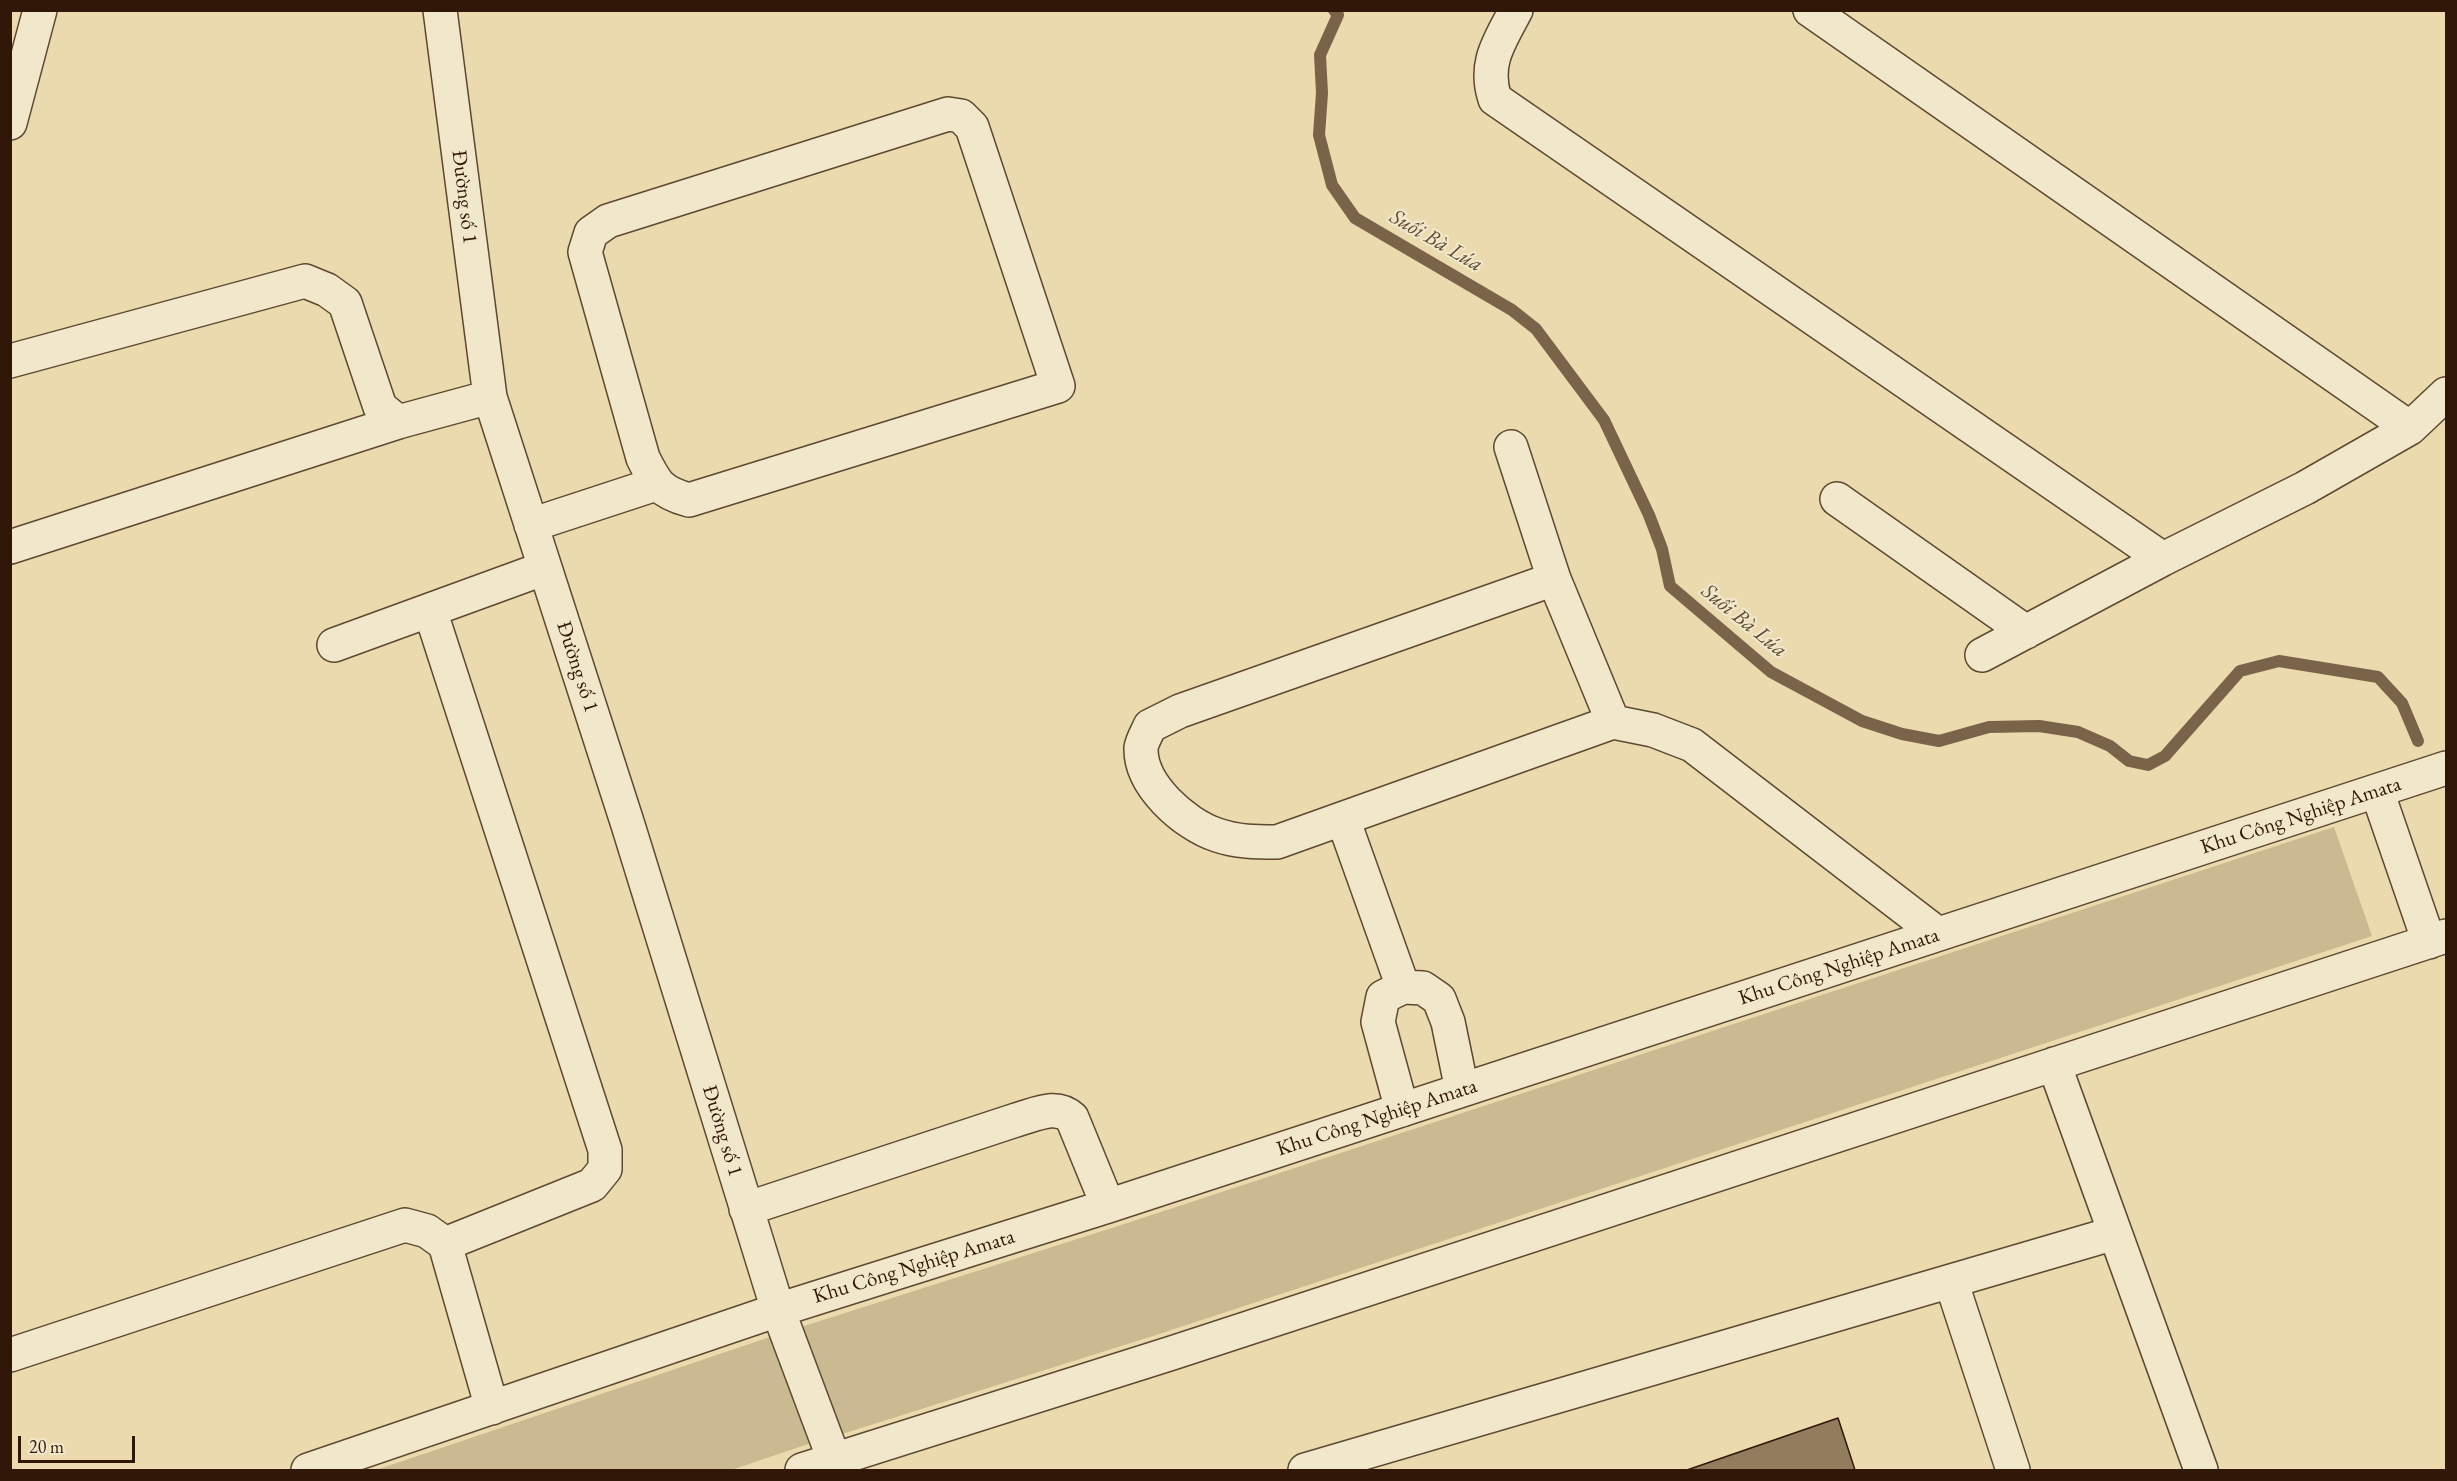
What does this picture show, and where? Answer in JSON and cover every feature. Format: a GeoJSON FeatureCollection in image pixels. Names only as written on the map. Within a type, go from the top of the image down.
{"type":"FeatureCollection","features":[{"type":"Feature","properties":{"kind":"street"},"geometry":{"type":"LineString","coordinates":[[10,123],[40,10]]}},
{"type":"Feature","properties":{"kind":"street","name":"Đường số 1"},"geometry":{"type":"LineString","coordinates":[[440,10],[490,397],[628,825],[778,1310],[836,1465]]}},
{"type":"Feature","properties":{"kind":"street"},"geometry":{"type":"LineString","coordinates":[[1516,10],[1498,44],[1489,68],[1489,82],[1494,99],[2163,559]]}},
{"type":"Feature","properties":{"kind":"street"},"geometry":{"type":"LineString","coordinates":[[1810,10],[2410,428]]}},
{"type":"Feature","properties":{"kind":"street"},"geometry":{"type":"LineString","coordinates":[[948,114],[961,116],[972,127],[1058,386],[689,500],[670,495],[656,484],[643,458],[585,252],[591,233],[608,221],[948,114]]}},
{"type":"Feature","properties":{"kind":"street"},"geometry":{"type":"LineString","coordinates":[[10,361],[305,281],[327,290],[345,303],[380,407],[398,422]]}},
{"type":"Feature","properties":{"kind":"street"},"geometry":{"type":"LineString","coordinates":[[1982,656],[2163,559],[2305,488],[2410,428],[2446,394]]}},
{"type":"Feature","properties":{"kind":"street"},"geometry":{"type":"LineString","coordinates":[[10,547],[398,422],[490,397]]}},
{"type":"Feature","properties":{"kind":"street"},"geometry":{"type":"LineString","coordinates":[[1511,447],[1554,579],[1613,722]]}},
{"type":"Feature","properties":{"kind":"street"},"geometry":{"type":"LineString","coordinates":[[531,525],[656,484]]}},
{"type":"Feature","properties":{"kind":"street"},"geometry":{"type":"LineString","coordinates":[[1837,499],[2026,632]]}},
{"type":"Feature","properties":{"kind":"street"},"geometry":{"type":"LineString","coordinates":[[334,645],[545,568]]}},
{"type":"Feature","properties":{"kind":"street"},"geometry":{"type":"LineString","coordinates":[[1554,579],[1180,711],[1150,726],[1141,745],[1142,760],[1158,793],[1184,818],[1215,835],[1240,842],[1277,842],[1613,722],[1653,730],[1692,745],[1938,934]]}},
{"type":"Feature","properties":{"kind":"street"},"geometry":{"type":"LineString","coordinates":[[430,610],[605,1150],[605,1169],[592,1185],[445,1244]]}},
{"type":"Feature","properties":{"kind":"street","name":"Khu Công Nghiệp Amata"},"geometry":{"type":"LineString","coordinates":[[308,1470],[778,1310],[1108,1206],[2446,768]]}},
{"type":"Feature","properties":{"kind":"street"},"geometry":{"type":"LineString","coordinates":[[802,1470],[836,1465],[2438,939],[2377,791]]}},
{"type":"Feature","properties":{"kind":"street"},"geometry":{"type":"LineString","coordinates":[[1343,819],[1403,987]]}},
{"type":"Feature","properties":{"kind":"street"},"geometry":{"type":"LineString","coordinates":[[1402,1110],[1378,1022],[1383,997],[1403,987],[1423,988],[1439,999],[1448,1022],[1462,1090]]}},
{"type":"Feature","properties":{"kind":"street"},"geometry":{"type":"LineString","coordinates":[[2054,1064],[2201,1470]]}},
{"type":"Feature","properties":{"kind":"street"},"geometry":{"type":"LineString","coordinates":[[746,1209],[1056,1109],[1066,1112],[1072,1118],[1108,1206]]}},
{"type":"Feature","properties":{"kind":"street"},"geometry":{"type":"LineString","coordinates":[[10,1355],[405,1225],[427,1231],[445,1244],[492,1408]]}},
{"type":"Feature","properties":{"kind":"street"},"geometry":{"type":"LineString","coordinates":[[1305,1470],[2115,1233]]}},
{"type":"Feature","properties":{"kind":"street"},"geometry":{"type":"LineString","coordinates":[[1951,1281],[2013,1470]]}},
{"type":"Feature","properties":{"kind":"shaded area"},"geometry":{"type":"Polygon","coordinates":[[[2334,827],[2372,936],[1159,1334],[839,1435],[798,1328],[1115,1227],[2334,827]]]}},
{"type":"Feature","properties":{"kind":"shaded area"},"geometry":{"type":"Polygon","coordinates":[[[773,1336],[814,1442],[731,1470],[376,1470],[773,1336]]]}},
{"type":"Feature","properties":{"kind":"building"},"geometry":{"type":"Polygon","coordinates":[[[1838,1418],[1855,1470],[1687,1470],[1838,1418]]]}},
{"type":"Feature","properties":{"kind":"waterway","name":"Suối Bà Lúa"},"geometry":{"type":"LineString","coordinates":[[1334,10],[1338,15],[1320,55],[1322,93],[1319,135],[1332,185],[1355,218],[1512,310],[1536,329],[1604,420],[1649,515],[1662,549],[1670,586],[1771,672],[1862,721],[1902,734],[1939,741],[1989,727],[2039,726],[2078,732],[2110,746],[2129,761],[2148,765],[2165,756],[2240,671],[2279,661],[2378,677],[2402,703],[2418,741]]}}]}
